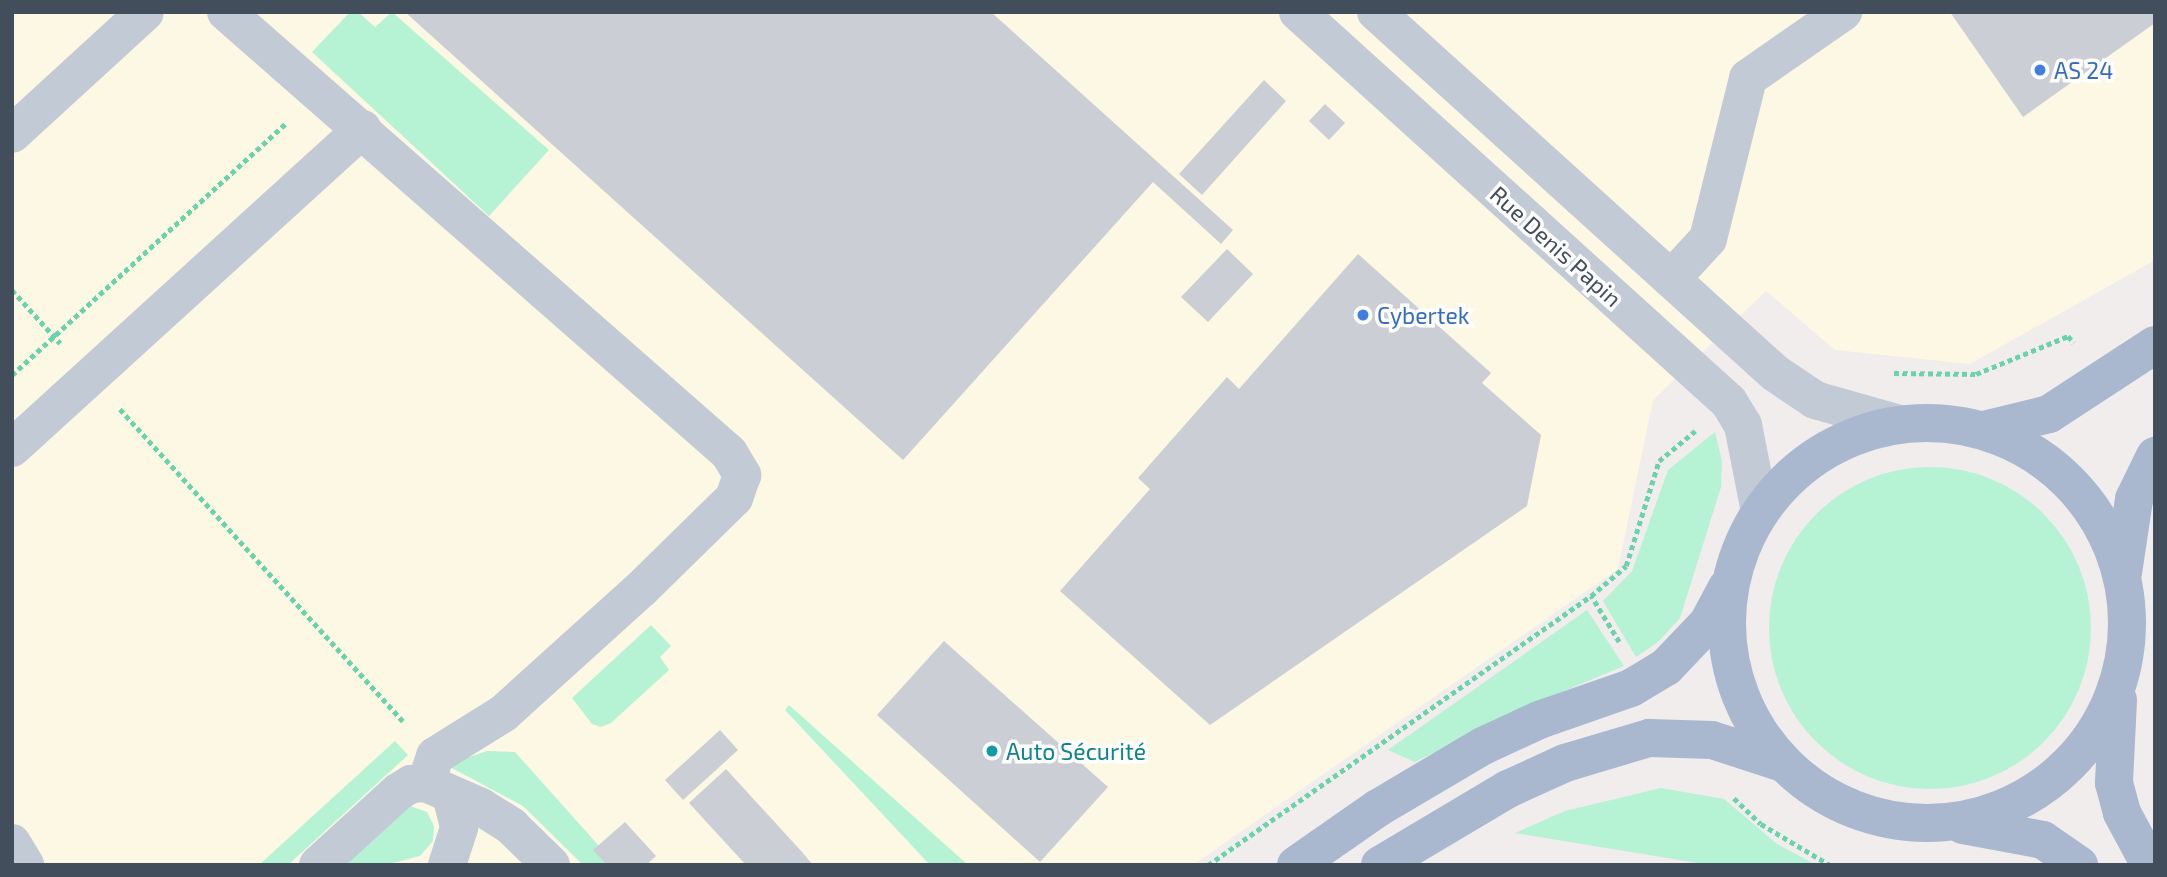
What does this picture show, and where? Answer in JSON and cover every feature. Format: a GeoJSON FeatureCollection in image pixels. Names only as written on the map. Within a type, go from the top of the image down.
{"type":"FeatureCollection","features":[{"type":"Feature","properties":{"kind":"main road"},"geometry":{"type":"LineString","coordinates":[[1984,430],[2049,414],[2109,379],[2155,345]]}},
{"type":"Feature","properties":{"kind":"main road"},"geometry":{"type":"LineString","coordinates":[[1296,865],[1378,808],[1483,746],[1539,720],[1631,688],[1666,667],[1708,622],[1727,588],[1760,512],[1798,470],[1846,440],[1900,424],[1942,423],[1984,430],[2031,452],[2072,485],[2103,527],[2122,575]]}},
{"type":"Feature","properties":{"kind":"main road"},"geometry":{"type":"LineString","coordinates":[[2150,865],[2122,813],[2114,783],[2118,688],[2128,632],[2122,575],[2134,499],[2155,456]]}},
{"type":"Feature","properties":{"kind":"main road"},"geometry":{"type":"LineString","coordinates":[[1727,588],[1731,664],[1750,717],[1783,763],[1833,801],[1892,821],[1954,823],[2043,840],[2079,865]]}},
{"type":"Feature","properties":{"kind":"main road"},"geometry":{"type":"LineString","coordinates":[[1954,823],[2008,808],[2055,779],[2093,738],[2118,688]]}},
{"type":"Feature","properties":{"kind":"main road"},"geometry":{"type":"LineString","coordinates":[[1380,865],[1508,789],[1565,763],[1649,738],[1712,740],[1783,763]]}},
{"type":"Feature","properties":{"kind":"street"},"geometry":{"type":"LineString","coordinates":[[12,134],[145,12]]}},
{"type":"Feature","properties":{"kind":"street"},"geometry":{"type":"LineString","coordinates":[[226,12],[729,453],[742,475],[734,498],[641,589],[504,713],[437,778],[411,784],[398,792],[318,865]]}},
{"type":"Feature","properties":{"kind":"street","name":"Rue Denis Papin"},"geometry":{"type":"LineString","coordinates":[[1298,12],[1729,402],[1743,425],[1760,512]]}},
{"type":"Feature","properties":{"kind":"street"},"geometry":{"type":"LineString","coordinates":[[1376,12],[1775,373],[1815,400],[1900,424]]}},
{"type":"Feature","properties":{"kind":"street"},"geometry":{"type":"LineString","coordinates":[[1671,279],[1708,239],[1748,78],[1843,12]]}},
{"type":"Feature","properties":{"kind":"street"},"geometry":{"type":"LineString","coordinates":[[12,448],[362,129]]}},
{"type":"Feature","properties":{"kind":"street"},"geometry":{"type":"LineString","coordinates":[[437,778],[459,827],[447,865]]}},
{"type":"Feature","properties":{"kind":"street"},"geometry":{"type":"LineString","coordinates":[[437,778],[511,826],[551,865]]}},
{"type":"Feature","properties":{"kind":"street"},"geometry":{"type":"LineString","coordinates":[[12,843],[25,865]]}},
{"type":"Feature","properties":{"kind":"path"},"geometry":{"type":"LineString","coordinates":[[12,374],[318,90]]}},
{"type":"Feature","properties":{"kind":"path"},"geometry":{"type":"LineString","coordinates":[[12,290],[90,376],[437,778]]}},
{"type":"Feature","properties":{"kind":"path"},"geometry":{"type":"LineString","coordinates":[[1885,373],[1976,374],[2068,336],[2109,379]]}},
{"type":"Feature","properties":{"kind":"path"},"geometry":{"type":"LineString","coordinates":[[1208,865],[1591,596]]}},
{"type":"Feature","properties":{"kind":"shaded area"},"geometry":{"type":"Polygon","coordinates":[[[12,12],[2155,12],[2155,260],[1970,364],[1835,350],[1766,291],[1653,400],[1618,569],[1193,865],[12,865],[12,12]]]}},
{"type":"Feature","properties":{"kind":"green space"},"geometry":{"type":"Polygon","coordinates":[[[350,12],[358,12],[375,27],[392,12],[549,150],[489,216],[312,52],[350,12]]]}},
{"type":"Feature","properties":{"kind":"green space"},"geometry":{"type":"Polygon","coordinates":[[[1715,432],[1722,461],[1721,487],[1680,618],[1658,642],[1636,657],[1603,601],[1632,571],[1668,470],[1715,432]]]}},
{"type":"Feature","properties":{"kind":"green space"},"geometry":{"type":"Polygon","coordinates":[[[1930,467],[1961,470],[1992,479],[2020,494],[2044,514],[2064,538],[2079,566],[2088,597],[2091,628],[2088,659],[2079,690],[2064,718],[2044,742],[2020,762],[1992,777],[1961,786],[1930,789],[1899,786],[1868,777],[1840,762],[1816,742],[1796,718],[1781,690],[1772,659],[1769,628],[1772,597],[1781,566],[1796,538],[1816,514],[1840,494],[1868,479],[1899,470],[1930,467]]]}},
{"type":"Feature","properties":{"kind":"green space"},"geometry":{"type":"Polygon","coordinates":[[[1587,610],[1624,666],[1523,708],[1415,762],[1388,750],[1587,610]]]}},
{"type":"Feature","properties":{"kind":"green space"},"geometry":{"type":"Polygon","coordinates":[[[651,625],[671,646],[660,657],[669,670],[611,723],[601,727],[592,724],[572,698],[651,625]]]}},
{"type":"Feature","properties":{"kind":"green space"},"geometry":{"type":"Polygon","coordinates":[[[789,705],[968,865],[930,865],[785,710],[789,705]]]}},
{"type":"Feature","properties":{"kind":"green space"},"geometry":{"type":"Polygon","coordinates":[[[395,741],[408,755],[288,865],[259,865],[395,741]]]}},
{"type":"Feature","properties":{"kind":"green space"},"geometry":{"type":"Polygon","coordinates":[[[487,751],[515,752],[616,865],[583,865],[523,806],[446,765],[487,751]]]}},
{"type":"Feature","properties":{"kind":"green space"},"geometry":{"type":"Polygon","coordinates":[[[1661,788],[1724,799],[1777,844],[1816,865],[1710,865],[1515,833],[1565,811],[1661,788]]]}},
{"type":"Feature","properties":{"kind":"green space"},"geometry":{"type":"Polygon","coordinates":[[[402,803],[427,812],[434,826],[433,841],[420,856],[385,865],[333,865],[402,803]]]}},
{"type":"Feature","properties":{"kind":"building"},"geometry":{"type":"Polygon","coordinates":[[[405,12],[991,12],[1233,230],[1221,244],[1153,182],[903,460],[405,12]]]}},
{"type":"Feature","properties":{"kind":"building","name":"AS 24"},"geometry":{"type":"Polygon","coordinates":[[[1950,12],[2155,12],[2155,23],[2023,117],[1950,12]]]}},
{"type":"Feature","properties":{"kind":"building"},"geometry":{"type":"Polygon","coordinates":[[[1264,80],[1286,101],[1202,195],[1179,174],[1264,80]]]}},
{"type":"Feature","properties":{"kind":"building"},"geometry":{"type":"Polygon","coordinates":[[[1325,104],[1345,123],[1329,140],[1309,121],[1325,104]]]}},
{"type":"Feature","properties":{"kind":"building"},"geometry":{"type":"Polygon","coordinates":[[[1227,249],[1253,274],[1208,322],[1181,297],[1227,249]]]}},
{"type":"Feature","properties":{"kind":"building"},"geometry":{"type":"Polygon","coordinates":[[[1358,254],[1491,373],[1482,383],[1541,435],[1527,506],[1210,725],[1060,591],[1150,489],[1138,478],[1227,377],[1239,389],[1358,254]]]}},
{"type":"Feature","properties":{"kind":"building","name":"Auto Sécurité"},"geometry":{"type":"Polygon","coordinates":[[[944,641],[1108,787],[1040,862],[877,715],[944,641]]]}},
{"type":"Feature","properties":{"kind":"building"},"geometry":{"type":"Polygon","coordinates":[[[720,730],[738,750],[683,800],[665,780],[720,730]]]}},
{"type":"Feature","properties":{"kind":"building"},"geometry":{"type":"Polygon","coordinates":[[[726,769],[813,865],[746,865],[689,803],[726,769]]]}},
{"type":"Feature","properties":{"kind":"building"},"geometry":{"type":"Polygon","coordinates":[[[625,822],[656,856],[646,865],[607,865],[593,850],[625,822]]]}},
{"type":"Feature","properties":{"kind":"place","name":"AS 24"},"geometry":{"type":"Point","coordinates":[2040,70]}},
{"type":"Feature","properties":{"kind":"place","name":"Cybertek"},"geometry":{"type":"Point","coordinates":[1363,315]}},
{"type":"Feature","properties":{"kind":"place","name":"Auto Sécurité"},"geometry":{"type":"Point","coordinates":[992,751]}}]}
